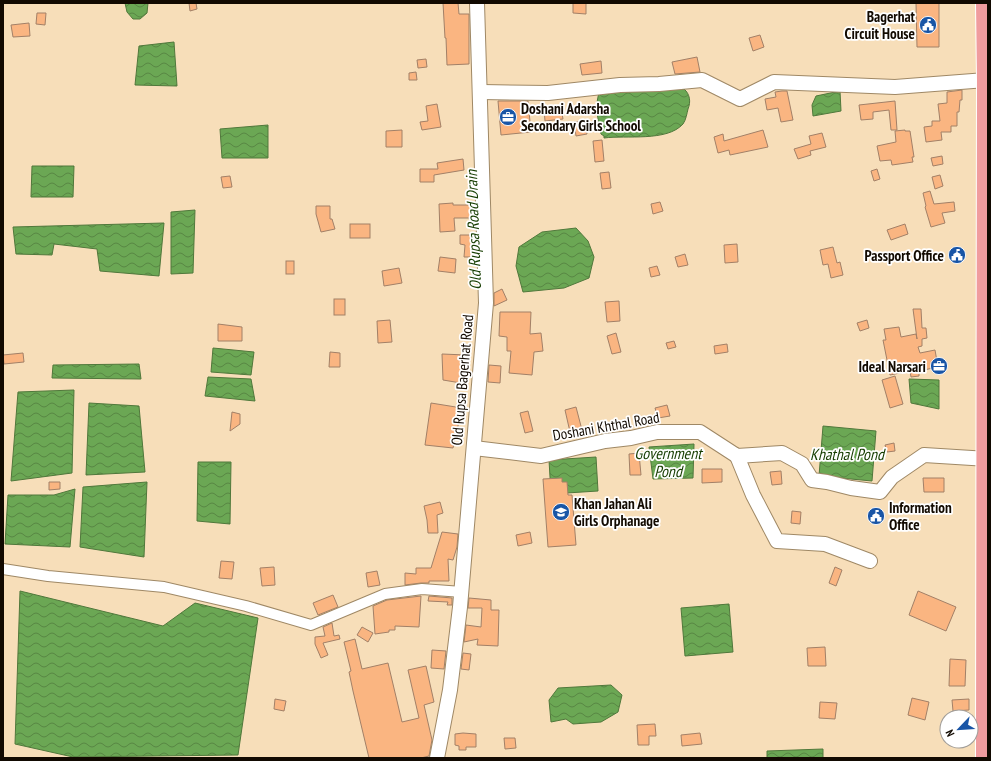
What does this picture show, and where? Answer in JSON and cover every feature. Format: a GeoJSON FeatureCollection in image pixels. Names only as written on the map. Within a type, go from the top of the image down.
{"type":"FeatureCollection","features":[{"type":"Feature","properties":{"kind":"highway"},"geometry":{"type":"LineString","coordinates":[[985,3],[987,459],[985,758]]}},
{"type":"Feature","properties":{"kind":"street","name":"Old Rupsa Bagerhat Road"},"geometry":{"type":"LineString","coordinates":[[437,758],[450,690],[462,592],[486,302],[477,3]]}},
{"type":"Feature","properties":{"kind":"street"},"geometry":{"type":"LineString","coordinates":[[482,92],[548,93],[620,85],[659,84],[702,80],[740,99],[774,82],[896,87],[986,80]]}},
{"type":"Feature","properties":{"kind":"street","name":"Doshani Khthal Road"},"geometry":{"type":"LineString","coordinates":[[474,448],[541,456],[605,441],[631,438],[657,432],[700,432],[738,456]]}},
{"type":"Feature","properties":{"kind":"street"},"geometry":{"type":"LineString","coordinates":[[870,561],[825,544],[777,541],[753,495],[738,456],[782,453],[802,464],[812,480],[880,492],[892,477],[924,456],[987,459]]}},
{"type":"Feature","properties":{"kind":"street"},"geometry":{"type":"LineString","coordinates":[[3,569],[48,576],[164,587],[246,606],[311,625],[385,594],[422,589],[462,592]]}},
{"type":"Feature","properties":{"kind":"water"},"geometry":{"type":"Polygon","coordinates":[[[125,3],[148,3],[147,13],[140,19],[133,19],[127,12],[125,3]]]}},
{"type":"Feature","properties":{"kind":"water"},"geometry":{"type":"Polygon","coordinates":[[[174,42],[177,86],[135,85],[139,46],[174,42]]]}},
{"type":"Feature","properties":{"kind":"water"},"geometry":{"type":"Polygon","coordinates":[[[684,89],[689,96],[689,104],[683,124],[676,130],[657,136],[646,137],[604,138],[601,134],[597,107],[600,91],[684,89]]]}},
{"type":"Feature","properties":{"kind":"water"},"geometry":{"type":"Polygon","coordinates":[[[840,91],[841,111],[813,116],[812,105],[816,96],[840,91]]]}},
{"type":"Feature","properties":{"kind":"water"},"geometry":{"type":"Polygon","coordinates":[[[268,125],[268,158],[222,158],[220,129],[268,125]]]}},
{"type":"Feature","properties":{"kind":"water"},"geometry":{"type":"Polygon","coordinates":[[[32,166],[74,166],[73,197],[31,197],[32,166]]]}},
{"type":"Feature","properties":{"kind":"water"},"geometry":{"type":"Polygon","coordinates":[[[195,210],[193,273],[171,274],[171,212],[195,210]]]}},
{"type":"Feature","properties":{"kind":"water"},"geometry":{"type":"Polygon","coordinates":[[[164,223],[159,276],[100,271],[97,249],[54,244],[52,255],[16,254],[13,227],[164,223]]]}},
{"type":"Feature","properties":{"kind":"water"},"geometry":{"type":"Polygon","coordinates":[[[576,228],[588,241],[594,257],[589,278],[564,288],[523,292],[516,266],[519,247],[542,232],[576,228]]]}},
{"type":"Feature","properties":{"kind":"water"},"geometry":{"type":"Polygon","coordinates":[[[213,348],[254,352],[251,375],[211,372],[213,348]]]}},
{"type":"Feature","properties":{"kind":"water"},"geometry":{"type":"Polygon","coordinates":[[[139,364],[141,379],[52,378],[53,365],[139,364]]]}},
{"type":"Feature","properties":{"kind":"water"},"geometry":{"type":"Polygon","coordinates":[[[208,377],[251,379],[255,401],[205,396],[208,377]]]}},
{"type":"Feature","properties":{"kind":"water"},"geometry":{"type":"Polygon","coordinates":[[[909,379],[939,380],[939,409],[911,403],[909,379]]]}},
{"type":"Feature","properties":{"kind":"water"},"geometry":{"type":"Polygon","coordinates":[[[74,390],[72,473],[11,481],[18,392],[74,390]]]}},
{"type":"Feature","properties":{"kind":"water"},"geometry":{"type":"Polygon","coordinates":[[[89,403],[139,406],[145,472],[86,475],[89,403]]]}},
{"type":"Feature","properties":{"kind":"water","name":"Khathal Pond"},"geometry":{"type":"Polygon","coordinates":[[[823,426],[876,431],[872,481],[819,476],[823,426]]]}},
{"type":"Feature","properties":{"kind":"water","name":"Government Pond"},"geometry":{"type":"Polygon","coordinates":[[[694,444],[693,478],[653,479],[649,447],[694,444]]]}},
{"type":"Feature","properties":{"kind":"water"},"geometry":{"type":"Polygon","coordinates":[[[596,457],[598,491],[551,494],[549,460],[596,457]]]}},
{"type":"Feature","properties":{"kind":"water"},"geometry":{"type":"Polygon","coordinates":[[[198,462],[231,462],[230,524],[197,521],[198,462]]]}},
{"type":"Feature","properties":{"kind":"water"},"geometry":{"type":"Polygon","coordinates":[[[147,482],[144,557],[80,547],[83,487],[147,482]]]}},
{"type":"Feature","properties":{"kind":"water"},"geometry":{"type":"Polygon","coordinates":[[[75,489],[70,547],[5,544],[8,495],[54,495],[75,489]]]}},
{"type":"Feature","properties":{"kind":"water"},"geometry":{"type":"Polygon","coordinates":[[[20,591],[163,626],[195,603],[258,618],[238,755],[73,757],[15,744],[20,591]]]}},
{"type":"Feature","properties":{"kind":"water"},"geometry":{"type":"Polygon","coordinates":[[[729,604],[733,652],[685,656],[681,608],[729,604]]]}},
{"type":"Feature","properties":{"kind":"water"},"geometry":{"type":"Polygon","coordinates":[[[611,685],[622,695],[618,712],[601,722],[573,724],[566,719],[551,722],[549,700],[558,688],[611,685]]]}},
{"type":"Feature","properties":{"kind":"water"},"geometry":{"type":"Polygon","coordinates":[[[823,749],[823,758],[767,758],[767,751],[823,749]]]}},
{"type":"Feature","properties":{"kind":"building"},"geometry":{"type":"Polygon","coordinates":[[[189,3],[196,3],[197,9],[190,11],[189,3]]]}},
{"type":"Feature","properties":{"kind":"building"},"geometry":{"type":"Polygon","coordinates":[[[443,3],[458,3],[459,14],[469,14],[469,64],[447,65],[443,3]]]}},
{"type":"Feature","properties":{"kind":"building"},"geometry":{"type":"Polygon","coordinates":[[[573,3],[586,3],[586,14],[573,13],[573,3]]]}},
{"type":"Feature","properties":{"kind":"building","name":"Bagerhat Circuit House"},"geometry":{"type":"Polygon","coordinates":[[[916,3],[939,3],[939,47],[917,47],[916,3]]]}},
{"type":"Feature","properties":{"kind":"building"},"geometry":{"type":"Polygon","coordinates":[[[37,13],[46,13],[45,25],[36,24],[37,13]]]}},
{"type":"Feature","properties":{"kind":"building"},"geometry":{"type":"Polygon","coordinates":[[[29,23],[30,36],[13,37],[11,25],[29,23]]]}},
{"type":"Feature","properties":{"kind":"building"},"geometry":{"type":"Polygon","coordinates":[[[760,35],[764,47],[753,51],[749,38],[760,35]]]}},
{"type":"Feature","properties":{"kind":"building"},"geometry":{"type":"Polygon","coordinates":[[[697,57],[700,72],[675,74],[672,62],[697,57]]]}},
{"type":"Feature","properties":{"kind":"building"},"geometry":{"type":"Polygon","coordinates":[[[426,59],[427,67],[418,68],[417,60],[426,59]]]}},
{"type":"Feature","properties":{"kind":"building"},"geometry":{"type":"Polygon","coordinates":[[[601,61],[602,73],[582,75],[580,64],[601,61]]]}},
{"type":"Feature","properties":{"kind":"building"},"geometry":{"type":"Polygon","coordinates":[[[416,72],[417,80],[409,80],[409,73],[416,72]]]}},
{"type":"Feature","properties":{"kind":"building"},"geometry":{"type":"Polygon","coordinates":[[[962,90],[962,100],[960,100],[959,112],[957,112],[957,126],[951,126],[951,132],[941,132],[942,140],[926,142],[924,127],[932,126],[932,121],[940,121],[938,104],[947,103],[947,92],[962,90]]]}},
{"type":"Feature","properties":{"kind":"building"},"geometry":{"type":"Polygon","coordinates":[[[787,91],[793,120],[781,122],[778,108],[767,110],[765,99],[776,97],[775,92],[787,91]]]}},
{"type":"Feature","properties":{"kind":"building"},"geometry":{"type":"Polygon","coordinates":[[[498,101],[528,101],[531,132],[501,135],[498,101]]]}},
{"type":"Feature","properties":{"kind":"building"},"geometry":{"type":"Polygon","coordinates":[[[895,101],[897,130],[891,130],[889,110],[873,112],[873,119],[861,120],[859,105],[895,101]]]}},
{"type":"Feature","properties":{"kind":"building"},"geometry":{"type":"Polygon","coordinates":[[[437,104],[441,127],[422,130],[420,122],[428,121],[426,106],[437,104]]]}},
{"type":"Feature","properties":{"kind":"building"},"geometry":{"type":"Polygon","coordinates":[[[561,108],[563,119],[545,121],[544,110],[561,108]]]}},
{"type":"Feature","properties":{"kind":"building"},"geometry":{"type":"Polygon","coordinates":[[[585,121],[587,134],[576,136],[574,122],[585,121]]]}},
{"type":"Feature","properties":{"kind":"building"},"geometry":{"type":"Polygon","coordinates":[[[402,130],[402,147],[386,147],[386,131],[402,130]]]}},
{"type":"Feature","properties":{"kind":"building"},"geometry":{"type":"Polygon","coordinates":[[[763,130],[768,147],[730,155],[729,150],[718,153],[714,137],[723,134],[724,141],[763,130]]]}},
{"type":"Feature","properties":{"kind":"building"},"geometry":{"type":"Polygon","coordinates":[[[895,131],[910,131],[914,157],[912,157],[913,162],[892,165],[891,160],[880,161],[877,146],[896,142],[895,131]]]}},
{"type":"Feature","properties":{"kind":"building"},"geometry":{"type":"Polygon","coordinates":[[[822,133],[826,147],[810,151],[811,155],[798,159],[794,149],[811,144],[809,136],[822,133]]]}},
{"type":"Feature","properties":{"kind":"building"},"geometry":{"type":"Polygon","coordinates":[[[602,140],[604,161],[595,162],[593,141],[602,140]]]}},
{"type":"Feature","properties":{"kind":"building"},"geometry":{"type":"Polygon","coordinates":[[[942,156],[943,164],[933,166],[931,158],[942,156]]]}},
{"type":"Feature","properties":{"kind":"building"},"geometry":{"type":"Polygon","coordinates":[[[463,159],[464,170],[434,175],[434,182],[420,182],[420,169],[438,169],[437,163],[463,159]]]}},
{"type":"Feature","properties":{"kind":"building"},"geometry":{"type":"Polygon","coordinates":[[[877,169],[880,179],[874,181],[871,171],[877,169]]]}},
{"type":"Feature","properties":{"kind":"building"},"geometry":{"type":"Polygon","coordinates":[[[609,172],[611,188],[602,189],[600,173],[609,172]]]}},
{"type":"Feature","properties":{"kind":"building"},"geometry":{"type":"Polygon","coordinates":[[[940,175],[943,186],[935,189],[932,177],[940,175]]]}},
{"type":"Feature","properties":{"kind":"building"},"geometry":{"type":"Polygon","coordinates":[[[230,176],[232,187],[223,188],[221,177],[230,176]]]}},
{"type":"Feature","properties":{"kind":"building"},"geometry":{"type":"Polygon","coordinates":[[[930,191],[934,204],[954,202],[955,211],[942,213],[945,223],[931,227],[925,207],[923,193],[930,191]]]}},
{"type":"Feature","properties":{"kind":"building"},"geometry":{"type":"Polygon","coordinates":[[[660,202],[663,211],[653,214],[651,204],[660,202]]]}},
{"type":"Feature","properties":{"kind":"building"},"geometry":{"type":"Polygon","coordinates":[[[453,203],[453,205],[474,205],[474,218],[454,218],[455,231],[440,232],[439,204],[453,203]]]}},
{"type":"Feature","properties":{"kind":"building"},"geometry":{"type":"Polygon","coordinates":[[[316,206],[330,206],[330,219],[332,219],[335,229],[321,232],[316,214],[316,206]]]}},
{"type":"Feature","properties":{"kind":"building"},"geometry":{"type":"Polygon","coordinates":[[[350,224],[370,224],[370,238],[350,238],[350,224]]]}},
{"type":"Feature","properties":{"kind":"building"},"geometry":{"type":"Polygon","coordinates":[[[905,224],[908,234],[891,240],[887,230],[905,224]]]}},
{"type":"Feature","properties":{"kind":"building"},"geometry":{"type":"Polygon","coordinates":[[[460,235],[475,235],[476,257],[464,257],[465,245],[460,244],[460,235]]]}},
{"type":"Feature","properties":{"kind":"building"},"geometry":{"type":"Polygon","coordinates":[[[737,244],[738,262],[725,263],[724,245],[737,244]]]}},
{"type":"Feature","properties":{"kind":"building"},"geometry":{"type":"Polygon","coordinates":[[[833,247],[837,263],[840,262],[843,275],[831,278],[828,264],[823,265],[820,250],[833,247]]]}},
{"type":"Feature","properties":{"kind":"building"},"geometry":{"type":"Polygon","coordinates":[[[685,254],[688,265],[678,267],[675,257],[685,254]]]}},
{"type":"Feature","properties":{"kind":"building"},"geometry":{"type":"Polygon","coordinates":[[[440,257],[456,259],[455,273],[438,271],[440,257]]]}},
{"type":"Feature","properties":{"kind":"building"},"geometry":{"type":"Polygon","coordinates":[[[286,261],[294,261],[294,274],[286,274],[286,261]]]}},
{"type":"Feature","properties":{"kind":"building"},"geometry":{"type":"Polygon","coordinates":[[[657,266],[660,275],[651,277],[649,268],[657,266]]]}},
{"type":"Feature","properties":{"kind":"building"},"geometry":{"type":"Polygon","coordinates":[[[399,268],[402,283],[384,286],[382,271],[399,268]]]}},
{"type":"Feature","properties":{"kind":"building"},"geometry":{"type":"Polygon","coordinates":[[[502,289],[507,300],[494,306],[494,293],[502,289]]]}},
{"type":"Feature","properties":{"kind":"building"},"geometry":{"type":"Polygon","coordinates":[[[334,299],[345,299],[345,315],[334,315],[334,299]]]}},
{"type":"Feature","properties":{"kind":"building"},"geometry":{"type":"Polygon","coordinates":[[[619,301],[620,321],[607,322],[605,302],[619,301]]]}},
{"type":"Feature","properties":{"kind":"building"},"geometry":{"type":"Polygon","coordinates":[[[913,309],[921,309],[922,328],[926,328],[927,338],[922,339],[922,346],[918,347],[920,353],[935,350],[938,367],[919,371],[919,376],[911,377],[910,371],[890,375],[883,340],[886,340],[884,329],[899,327],[901,337],[916,334],[917,339],[913,309]]]}},
{"type":"Feature","properties":{"kind":"building"},"geometry":{"type":"Polygon","coordinates":[[[500,312],[531,312],[530,334],[541,333],[543,351],[534,352],[532,375],[509,373],[511,351],[507,351],[507,337],[499,336],[500,312]]]}},
{"type":"Feature","properties":{"kind":"building"},"geometry":{"type":"Polygon","coordinates":[[[390,320],[392,342],[378,343],[377,321],[390,320]]]}},
{"type":"Feature","properties":{"kind":"building"},"geometry":{"type":"Polygon","coordinates":[[[867,320],[869,328],[860,331],[857,323],[867,320]]]}},
{"type":"Feature","properties":{"kind":"building"},"geometry":{"type":"Polygon","coordinates":[[[218,324],[242,327],[242,341],[218,341],[218,324]]]}},
{"type":"Feature","properties":{"kind":"building"},"geometry":{"type":"Polygon","coordinates":[[[616,333],[621,352],[612,354],[607,336],[616,333]]]}},
{"type":"Feature","properties":{"kind":"building"},"geometry":{"type":"Polygon","coordinates":[[[674,341],[676,347],[668,349],[666,343],[674,341]]]}},
{"type":"Feature","properties":{"kind":"building"},"geometry":{"type":"Polygon","coordinates":[[[727,344],[728,352],[715,354],[714,346],[727,344]]]}},
{"type":"Feature","properties":{"kind":"building"},"geometry":{"type":"Polygon","coordinates":[[[330,352],[340,353],[340,367],[329,367],[330,352]]]}},
{"type":"Feature","properties":{"kind":"building"},"geometry":{"type":"Polygon","coordinates":[[[23,353],[24,362],[4,364],[3,355],[23,353]]]}},
{"type":"Feature","properties":{"kind":"building"},"geometry":{"type":"Polygon","coordinates":[[[442,354],[466,355],[461,383],[443,380],[442,354]]]}},
{"type":"Feature","properties":{"kind":"building"},"geometry":{"type":"Polygon","coordinates":[[[489,365],[501,366],[500,383],[488,382],[489,365]]]}},
{"type":"Feature","properties":{"kind":"building"},"geometry":{"type":"Polygon","coordinates":[[[895,376],[903,404],[890,408],[882,380],[895,376]]]}},
{"type":"Feature","properties":{"kind":"building"},"geometry":{"type":"Polygon","coordinates":[[[431,403],[462,408],[453,448],[425,445],[431,403]]]}},
{"type":"Feature","properties":{"kind":"building"},"geometry":{"type":"Polygon","coordinates":[[[667,405],[670,416],[658,418],[655,408],[667,405]]]}},
{"type":"Feature","properties":{"kind":"building"},"geometry":{"type":"Polygon","coordinates":[[[576,407],[582,430],[570,432],[565,410],[576,407]]]}},
{"type":"Feature","properties":{"kind":"building"},"geometry":{"type":"Polygon","coordinates":[[[528,411],[533,431],[525,433],[520,413],[528,411]]]}},
{"type":"Feature","properties":{"kind":"building"},"geometry":{"type":"Polygon","coordinates":[[[232,412],[240,414],[240,424],[230,431],[232,412]]]}},
{"type":"Feature","properties":{"kind":"building"},"geometry":{"type":"Polygon","coordinates":[[[894,443],[895,451],[887,452],[885,445],[894,443]]]}},
{"type":"Feature","properties":{"kind":"building"},"geometry":{"type":"Polygon","coordinates":[[[639,453],[641,475],[630,475],[629,454],[639,453]]]}},
{"type":"Feature","properties":{"kind":"building"},"geometry":{"type":"Polygon","coordinates":[[[702,469],[722,469],[722,482],[702,483],[702,469]]]}},
{"type":"Feature","properties":{"kind":"building"},"geometry":{"type":"Polygon","coordinates":[[[781,471],[782,484],[772,485],[770,472],[781,471]]]}},
{"type":"Feature","properties":{"kind":"building","name":"Khan Jahan Ali Girls Orphanage"},"geometry":{"type":"Polygon","coordinates":[[[562,478],[562,482],[567,482],[568,495],[572,495],[576,545],[548,547],[543,479],[562,478]]]}},
{"type":"Feature","properties":{"kind":"building"},"geometry":{"type":"Polygon","coordinates":[[[923,478],[944,478],[944,492],[924,492],[923,478]]]}},
{"type":"Feature","properties":{"kind":"building"},"geometry":{"type":"Polygon","coordinates":[[[49,482],[60,482],[60,489],[49,490],[49,482]]]}},
{"type":"Feature","properties":{"kind":"building"},"geometry":{"type":"Polygon","coordinates":[[[440,502],[443,513],[437,515],[438,533],[428,533],[424,506],[440,502]]]}},
{"type":"Feature","properties":{"kind":"building"},"geometry":{"type":"Polygon","coordinates":[[[792,511],[801,512],[800,524],[791,523],[792,511]]]}},
{"type":"Feature","properties":{"kind":"building"},"geometry":{"type":"Polygon","coordinates":[[[442,532],[458,534],[457,547],[453,560],[448,559],[449,581],[429,581],[429,583],[405,585],[405,573],[416,574],[416,568],[431,568],[442,532]]]}},
{"type":"Feature","properties":{"kind":"building"},"geometry":{"type":"Polygon","coordinates":[[[530,532],[532,543],[518,546],[516,535],[530,532]]]}},
{"type":"Feature","properties":{"kind":"building"},"geometry":{"type":"Polygon","coordinates":[[[221,561],[234,562],[232,579],[219,578],[221,561]]]}},
{"type":"Feature","properties":{"kind":"building"},"geometry":{"type":"Polygon","coordinates":[[[274,567],[275,585],[262,586],[260,568],[274,567]]]}},
{"type":"Feature","properties":{"kind":"building"},"geometry":{"type":"Polygon","coordinates":[[[835,567],[842,570],[836,586],[829,583],[835,567]]]}},
{"type":"Feature","properties":{"kind":"building"},"geometry":{"type":"Polygon","coordinates":[[[377,571],[380,585],[368,587],[366,573],[377,571]]]}},
{"type":"Feature","properties":{"kind":"building"},"geometry":{"type":"Polygon","coordinates":[[[918,591],[956,607],[946,631],[909,615],[918,591]]]}},
{"type":"Feature","properties":{"kind":"building"},"geometry":{"type":"Polygon","coordinates":[[[333,595],[338,607],[318,615],[313,603],[333,595]]]}},
{"type":"Feature","properties":{"kind":"building"},"geometry":{"type":"Polygon","coordinates":[[[421,596],[419,627],[395,626],[395,630],[375,634],[373,606],[387,600],[421,596]]]}},
{"type":"Feature","properties":{"kind":"building"},"geometry":{"type":"Polygon","coordinates":[[[429,596],[452,598],[452,605],[447,605],[448,602],[428,601],[429,596]]]}},
{"type":"Feature","properties":{"kind":"building"},"geometry":{"type":"Polygon","coordinates":[[[469,598],[491,600],[491,610],[499,610],[498,646],[477,645],[478,639],[464,642],[466,625],[481,627],[482,608],[468,608],[469,598]]]}},
{"type":"Feature","properties":{"kind":"building"},"geometry":{"type":"Polygon","coordinates":[[[332,623],[334,636],[339,635],[340,639],[323,643],[328,655],[321,658],[315,644],[315,637],[325,636],[323,627],[332,623]]]}},
{"type":"Feature","properties":{"kind":"building"},"geometry":{"type":"Polygon","coordinates":[[[362,627],[373,633],[368,642],[357,635],[362,627]]]}},
{"type":"Feature","properties":{"kind":"building"},"geometry":{"type":"Polygon","coordinates":[[[355,639],[362,669],[388,663],[402,722],[419,718],[408,670],[426,666],[434,702],[424,705],[432,740],[429,756],[421,758],[369,758],[353,691],[349,672],[351,671],[344,642],[355,639]]]}},
{"type":"Feature","properties":{"kind":"building"},"geometry":{"type":"Polygon","coordinates":[[[825,647],[826,666],[808,666],[807,648],[825,647]]]}},
{"type":"Feature","properties":{"kind":"building"},"geometry":{"type":"Polygon","coordinates":[[[432,650],[446,651],[444,669],[431,668],[432,650]]]}},
{"type":"Feature","properties":{"kind":"building"},"geometry":{"type":"Polygon","coordinates":[[[463,653],[471,654],[469,670],[461,669],[463,653]]]}},
{"type":"Feature","properties":{"kind":"building"},"geometry":{"type":"Polygon","coordinates":[[[950,659],[966,660],[965,686],[949,686],[950,659]]]}},
{"type":"Feature","properties":{"kind":"building"},"geometry":{"type":"Polygon","coordinates":[[[912,698],[929,702],[925,720],[908,715],[912,698]]]}},
{"type":"Feature","properties":{"kind":"building"},"geometry":{"type":"Polygon","coordinates":[[[275,699],[286,701],[284,711],[274,709],[275,699]]]}},
{"type":"Feature","properties":{"kind":"building"},"geometry":{"type":"Polygon","coordinates":[[[969,699],[969,709],[953,709],[952,700],[969,699]]]}},
{"type":"Feature","properties":{"kind":"building"},"geometry":{"type":"Polygon","coordinates":[[[820,702],[837,703],[835,719],[819,718],[820,702]]]}},
{"type":"Feature","properties":{"kind":"building"},"geometry":{"type":"Polygon","coordinates":[[[655,724],[656,736],[649,736],[649,745],[638,745],[637,725],[655,724]]]}},
{"type":"Feature","properties":{"kind":"building"},"geometry":{"type":"Polygon","coordinates":[[[700,733],[702,744],[682,746],[681,735],[700,733]]]}},
{"type":"Feature","properties":{"kind":"building"},"geometry":{"type":"Polygon","coordinates":[[[455,734],[476,734],[476,747],[466,747],[466,750],[459,750],[459,746],[455,745],[455,734]]]}},
{"type":"Feature","properties":{"kind":"building"},"geometry":{"type":"Polygon","coordinates":[[[504,738],[515,738],[516,748],[505,749],[504,738]]]}},
{"type":"Feature","properties":{"kind":"place","name":"Bagerhat Circuit House"},"geometry":{"type":"Point","coordinates":[928,25]}},
{"type":"Feature","properties":{"kind":"place","name":"Doshani Adarsha Secondary Girls School"},"geometry":{"type":"Point","coordinates":[508,117]}},
{"type":"Feature","properties":{"kind":"place","name":"Passport Office"},"geometry":{"type":"Point","coordinates":[957,255]}},
{"type":"Feature","properties":{"kind":"place","name":"Ideal Narsari"},"geometry":{"type":"Point","coordinates":[939,366]}},
{"type":"Feature","properties":{"kind":"place","name":"Khan Jahan Ali Girls Orphanage"},"geometry":{"type":"Point","coordinates":[561,512]}},
{"type":"Feature","properties":{"kind":"place","name":"Information Office"},"geometry":{"type":"Point","coordinates":[876,516]}},
{"type":"Feature","properties":{"kind":"water label","name":"Old Rupsa Road Drain"},"geometry":{"type":"Point","coordinates":[473,230]}}]}
